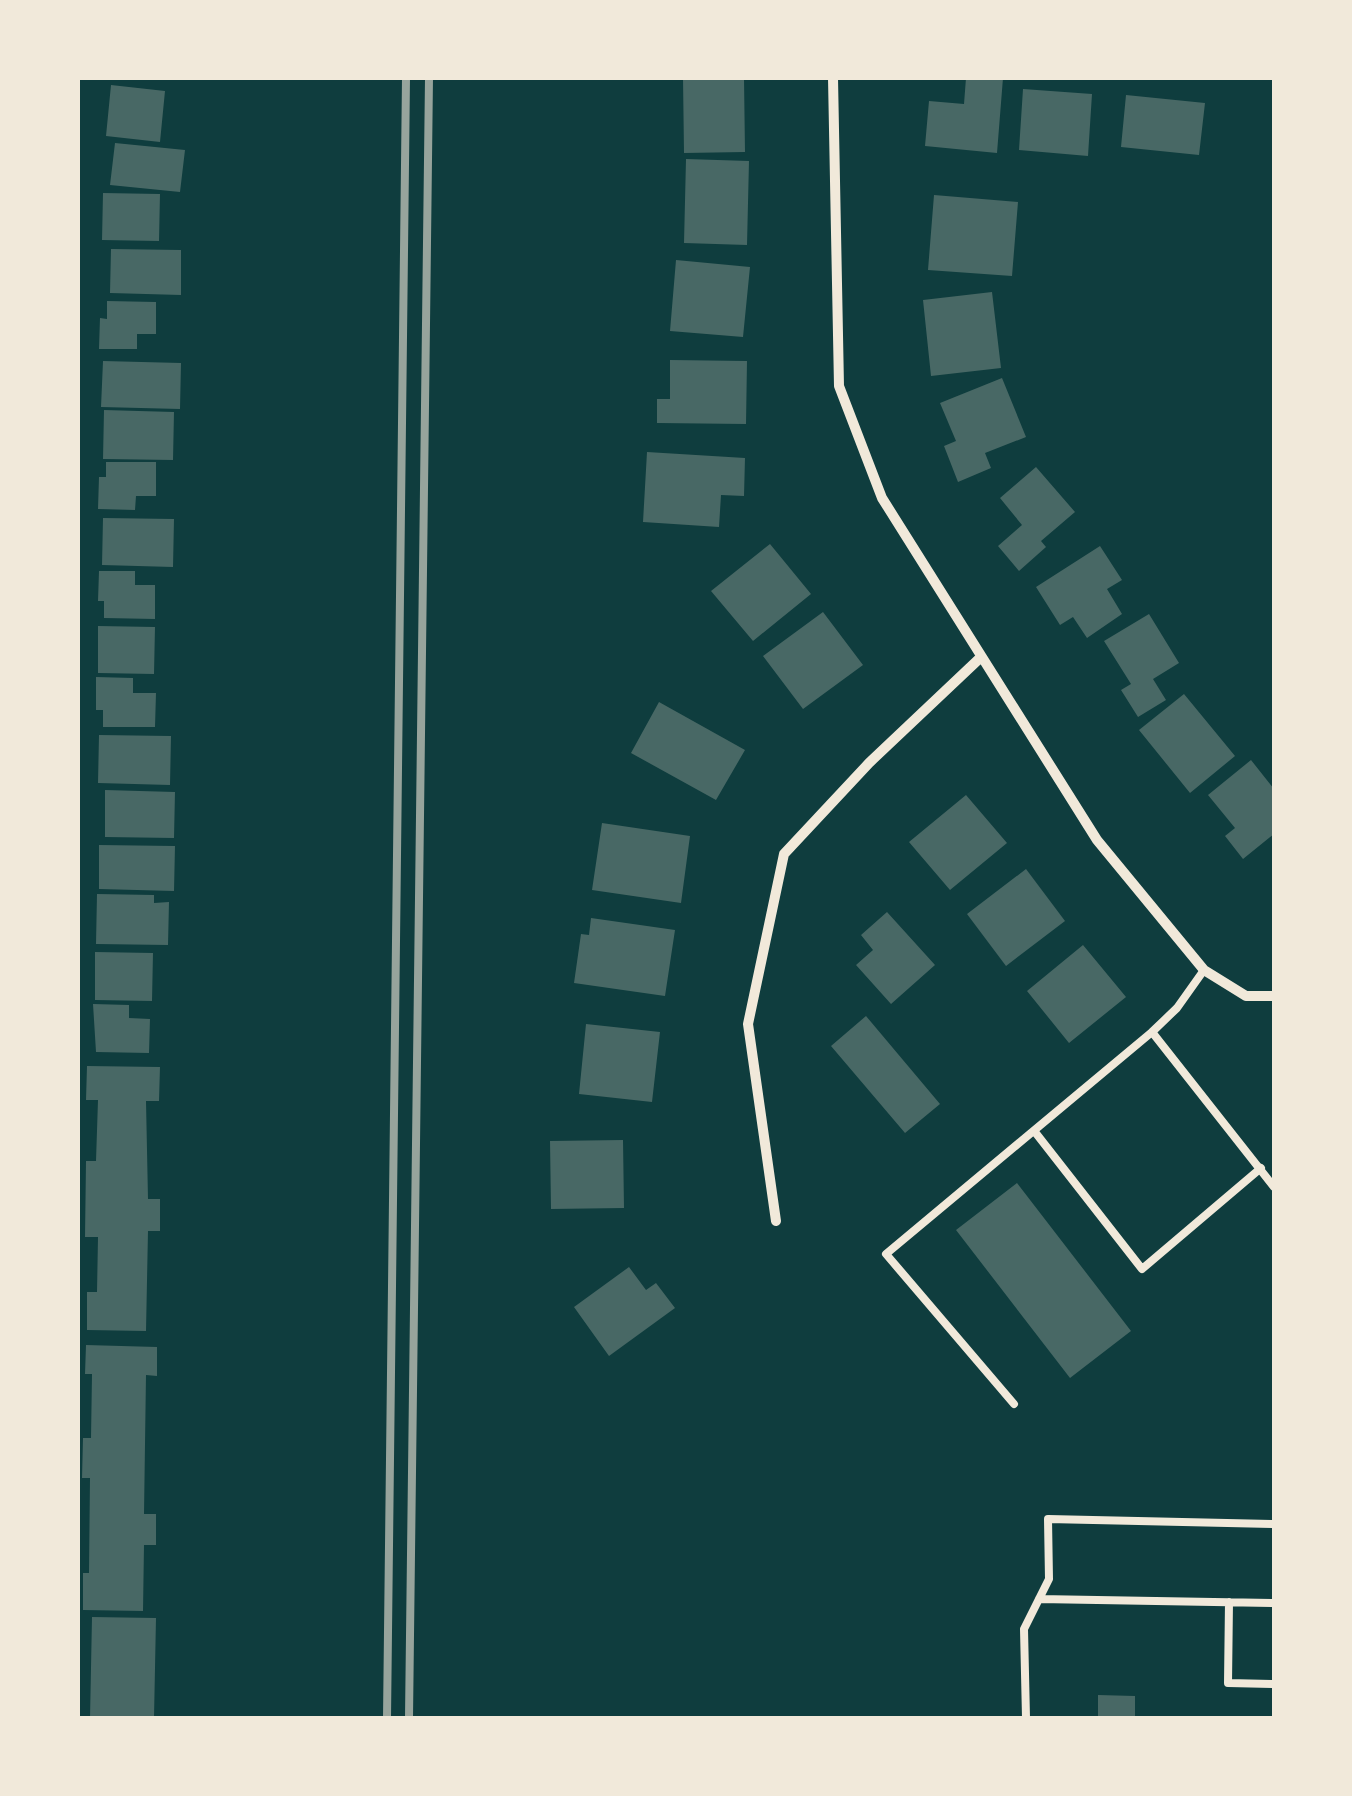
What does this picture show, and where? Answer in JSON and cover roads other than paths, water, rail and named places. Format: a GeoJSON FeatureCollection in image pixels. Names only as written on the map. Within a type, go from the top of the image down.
{"type":"FeatureCollection","features":[{"type":"Feature","properties":{"kind":"street"},"geometry":{"type":"LineString","coordinates":[[833,78],[839,386],[882,498],[1096,840],[1204,970],[1246,996],[1274,996]]}},
{"type":"Feature","properties":{"kind":"street"},"geometry":{"type":"LineString","coordinates":[[776,1221],[748,1024],[784,854],[869,763],[980,658]]}},
{"type":"Feature","properties":{"kind":"lane"},"geometry":{"type":"LineString","coordinates":[[1014,1404],[886,1254],[1152,1032],[1177,1008],[1204,970]]}},
{"type":"Feature","properties":{"kind":"lane"},"geometry":{"type":"LineString","coordinates":[[1152,1032],[1274,1187]]}},
{"type":"Feature","properties":{"kind":"lane"},"geometry":{"type":"LineString","coordinates":[[1035,1132],[1142,1269],[1261,1168]]}},
{"type":"Feature","properties":{"kind":"lane"},"geometry":{"type":"LineString","coordinates":[[1026,1718],[1024,1628],[1049,1579],[1048,1519],[1274,1524]]}},
{"type":"Feature","properties":{"kind":"lane"},"geometry":{"type":"LineString","coordinates":[[1040,1599],[1274,1603]]}},
{"type":"Feature","properties":{"kind":"lane"},"geometry":{"type":"LineString","coordinates":[[1229,1602],[1228,1683],[1274,1684]]}},
{"type":"Feature","properties":{"kind":"railway"},"geometry":{"type":"LineString","coordinates":[[387,1718],[406,78]]}},
{"type":"Feature","properties":{"kind":"railway"},"geometry":{"type":"LineString","coordinates":[[409,1718],[429,78]]}}]}
